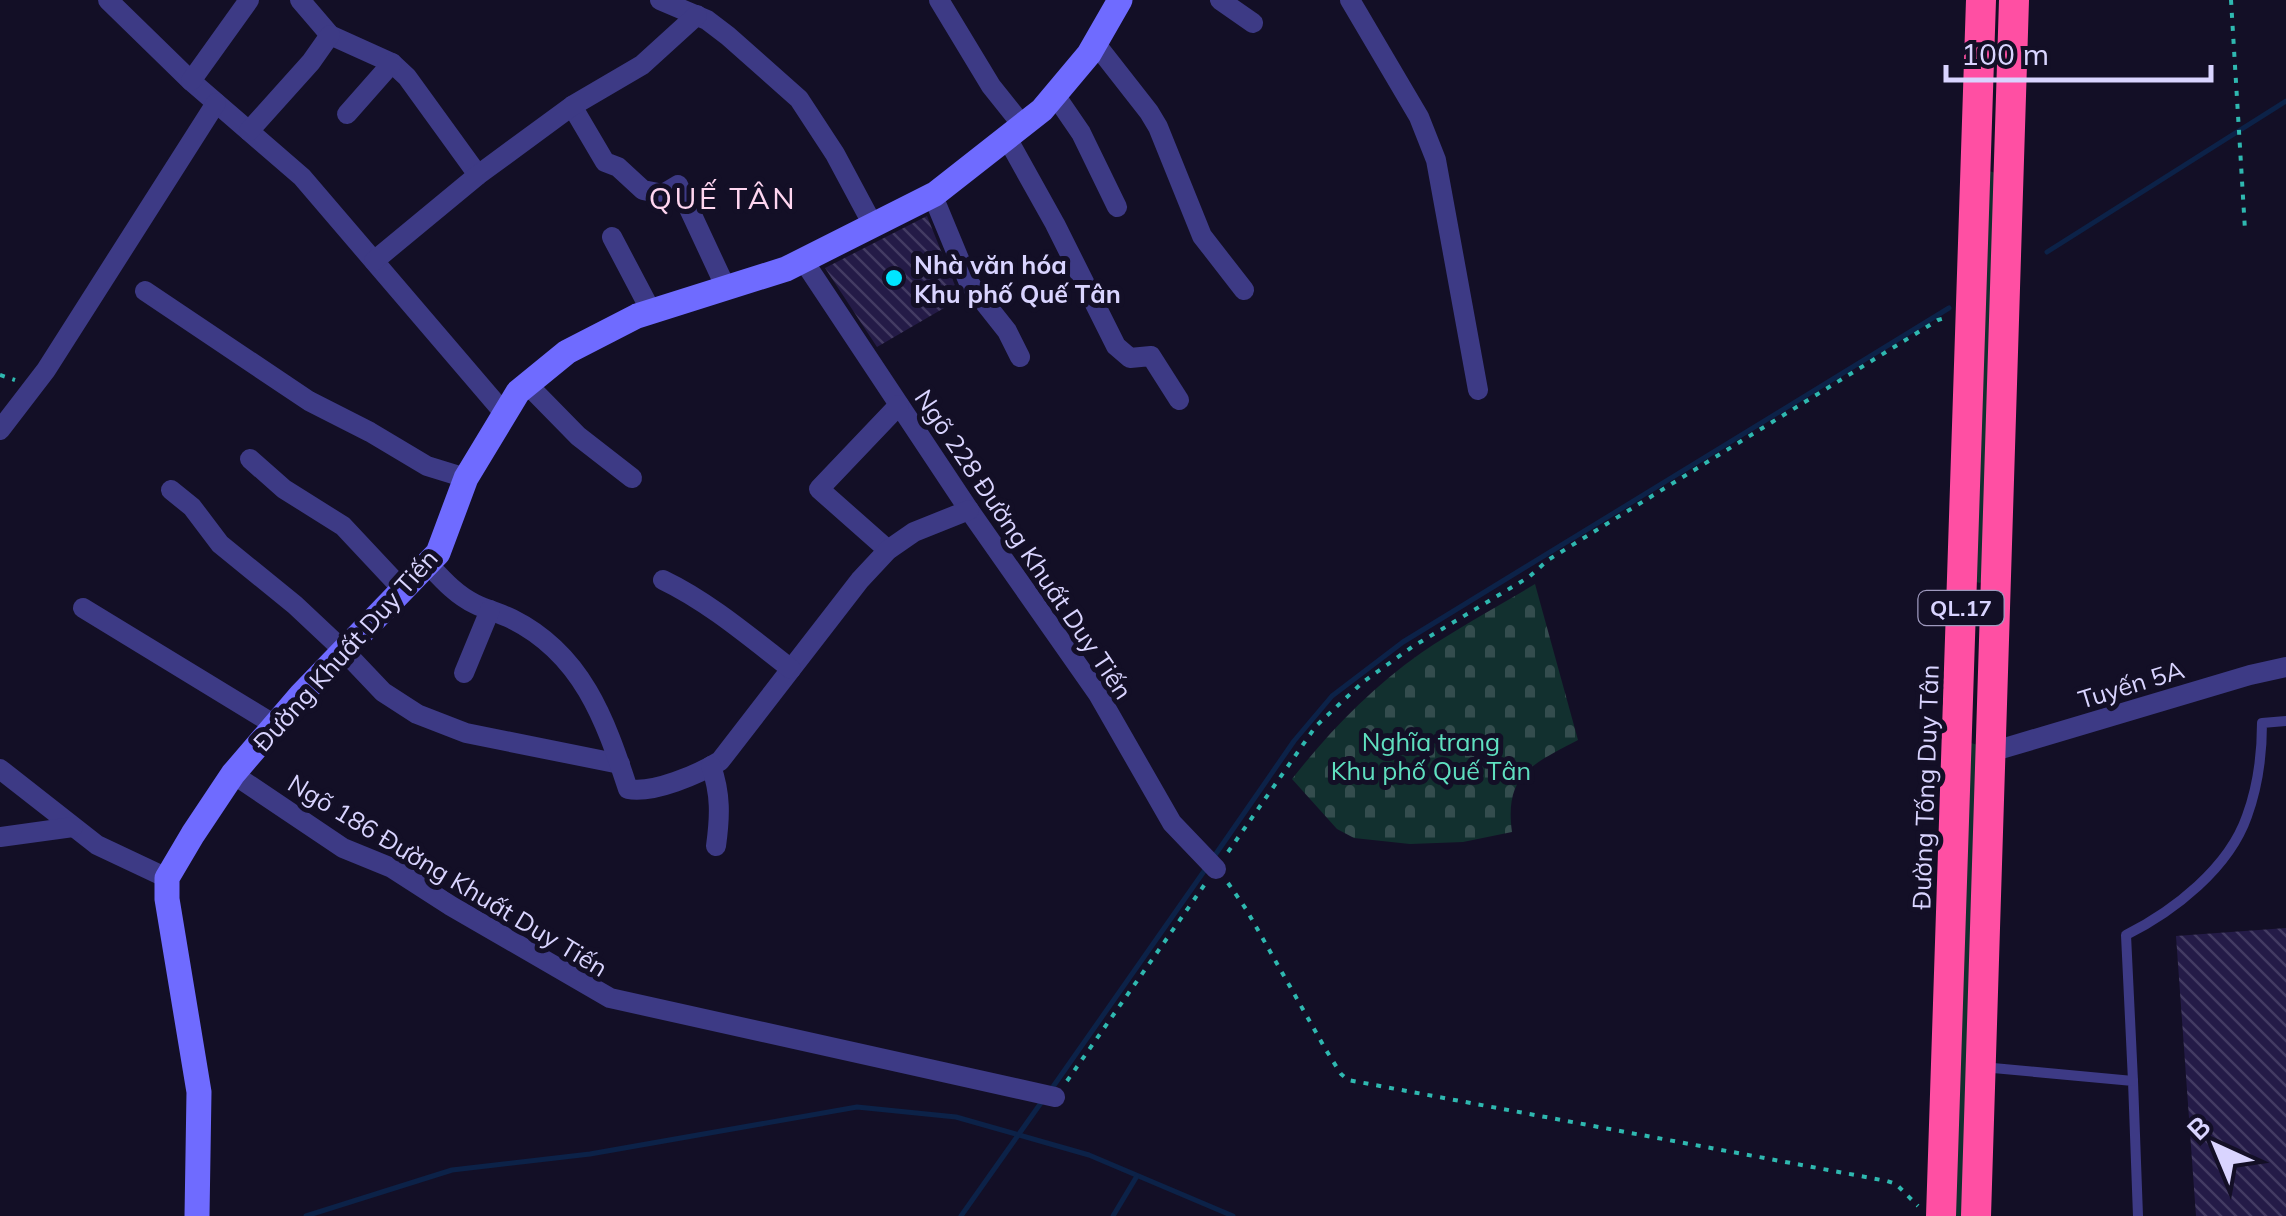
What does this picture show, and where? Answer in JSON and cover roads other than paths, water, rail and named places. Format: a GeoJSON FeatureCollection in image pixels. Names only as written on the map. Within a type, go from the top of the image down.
{"type":"FeatureCollection","features":[{"type":"Feature","properties":{"kind":"highway","name":"Đường Tống Duy Tân"},"geometry":{"type":"LineString","coordinates":[[1934,1215],[1959,650],[1981,0]]}},
{"type":"Feature","properties":{"kind":"highway","name":"QL.17"},"geometry":{"type":"LineString","coordinates":[[1976,1216],[2014,0]]}},
{"type":"Feature","properties":{"kind":"highway"},"geometry":{"type":"LineString","coordinates":[[1976,151],[2010,152]]}},
{"type":"Feature","properties":{"kind":"highway"},"geometry":{"type":"LineString","coordinates":[[1959,650],[1994,650]]}},
{"type":"Feature","properties":{"kind":"main road","name":"Đường Khuất Duy Tiến"},"geometry":{"type":"LineString","coordinates":[[167,878],[234,774],[300,695],[438,553],[466,478],[518,392],[567,352],[638,316],[786,269],[933,196],[1042,110],[1095,43],[1120,0]]}},
{"type":"Feature","properties":{"kind":"main road"},"geometry":{"type":"LineString","coordinates":[[167,878],[199,1092],[197,1212]]}},
{"type":"Feature","properties":{"kind":"street"},"geometry":{"type":"LineString","coordinates":[[108,0],[191,81],[302,178],[504,413]]}},
{"type":"Feature","properties":{"kind":"street"},"geometry":{"type":"LineString","coordinates":[[191,81],[249,0]]}},
{"type":"Feature","properties":{"kind":"street"},"geometry":{"type":"LineString","coordinates":[[300,0],[330,36],[392,63],[408,77],[478,176]]}},
{"type":"Feature","properties":{"kind":"street"},"geometry":{"type":"LineString","coordinates":[[939,0],[1015,132],[1055,224],[1116,346],[1130,358],[1151,356],[1180,400]]}},
{"type":"Feature","properties":{"kind":"street"},"geometry":{"type":"LineString","coordinates":[[1220,0],[1253,23]]}},
{"type":"Feature","properties":{"kind":"street"},"geometry":{"type":"LineString","coordinates":[[1350,0],[1419,117],[1436,160],[1478,390]]}},
{"type":"Feature","properties":{"kind":"street"},"geometry":{"type":"LineString","coordinates":[[374,262],[478,176],[572,106],[642,64],[680,6],[728,36],[799,99],[835,154],[872,226]]}},
{"type":"Feature","properties":{"kind":"street"},"geometry":{"type":"LineString","coordinates":[[249,131],[330,36]]}},
{"type":"Feature","properties":{"kind":"street"},"geometry":{"type":"LineString","coordinates":[[1095,43],[1149,112],[1202,236],[1244,290]]}},
{"type":"Feature","properties":{"kind":"street"},"geometry":{"type":"LineString","coordinates":[[347,114],[392,63]]}},
{"type":"Feature","properties":{"kind":"street"},"geometry":{"type":"LineString","coordinates":[[1055,95],[1081,133],[1117,207]]}},
{"type":"Feature","properties":{"kind":"street"},"geometry":{"type":"LineString","coordinates":[[0,430],[46,370],[216,102]]}},
{"type":"Feature","properties":{"kind":"street"},"geometry":{"type":"LineString","coordinates":[[572,106],[605,162],[618,167],[643,190],[662,194],[678,185],[726,288]]}},
{"type":"Feature","properties":{"kind":"street"},"geometry":{"type":"LineString","coordinates":[[933,196],[969,283],[1007,331],[1020,357]]}},
{"type":"Feature","properties":{"kind":"street"},"geometry":{"type":"LineString","coordinates":[[612,237],[652,312]]}},
{"type":"Feature","properties":{"kind":"street","name":"Ngõ 228 Đường Khuất Duy Tiến"},"geometry":{"type":"LineString","coordinates":[[803,260],[969,510],[1098,694],[1172,823],[1210,864]]}},
{"type":"Feature","properties":{"kind":"street"},"geometry":{"type":"LineString","coordinates":[[146,291],[309,401],[427,466],[466,478]]}},
{"type":"Feature","properties":{"kind":"street"},"geometry":{"type":"LineString","coordinates":[[527,384],[578,436],[632,478]]}},
{"type":"Feature","properties":{"kind":"street"},"geometry":{"type":"LineString","coordinates":[[888,550],[819,489],[899,405]]}},
{"type":"Feature","properties":{"kind":"street"},"geometry":{"type":"LineString","coordinates":[[250,459],[284,488],[344,526],[402,590]]}},
{"type":"Feature","properties":{"kind":"street"},"geometry":{"type":"LineString","coordinates":[[171,490],[192,508],[220,544],[268,581],[344,650],[383,692],[417,714],[466,733],[620,764]]}},
{"type":"Feature","properties":{"kind":"street"},"geometry":{"type":"LineString","coordinates":[[428,564],[472,603],[513,619],[546,641],[574,668],[597,706],[628,788],[641,792],[705,771],[720,760],[860,580],[888,550],[914,532],[969,510]]}},
{"type":"Feature","properties":{"kind":"street"},"geometry":{"type":"LineString","coordinates":[[663,580],[746,634],[791,670]]}},
{"type":"Feature","properties":{"kind":"street"},"geometry":{"type":"LineString","coordinates":[[83,608],[275,725]]}},
{"type":"Feature","properties":{"kind":"street"},"geometry":{"type":"LineString","coordinates":[[464,674],[490,610]]}},
{"type":"Feature","properties":{"kind":"street","name":"Tuyến 5A"},"geometry":{"type":"LineString","coordinates":[[1991,752],[2286,666]]}},
{"type":"Feature","properties":{"kind":"street"},"geometry":{"type":"LineString","coordinates":[[711,766],[720,815],[716,846]]}},
{"type":"Feature","properties":{"kind":"street"},"geometry":{"type":"LineString","coordinates":[[0,768],[97,845],[167,878]]}},
{"type":"Feature","properties":{"kind":"street","name":"Ngõ 186 Đường Khuất Duy Tiến"},"geometry":{"type":"LineString","coordinates":[[234,774],[343,848],[392,868],[600,994],[1047,1095]]}},
{"type":"Feature","properties":{"kind":"street"},"geometry":{"type":"LineString","coordinates":[[0,837],[74,827]]}},
{"type":"Feature","properties":{"kind":"lane"},"geometry":{"type":"LineString","coordinates":[[2138,1216],[2126,934],[2182,900],[2222,860],[2246,818],[2262,759],[2262,723],[2286,721]]}},
{"type":"Feature","properties":{"kind":"lane"},"geometry":{"type":"LineString","coordinates":[[1981,1067],[2133,1081]]}},
{"type":"Feature","properties":{"kind":"waterway"},"geometry":{"type":"LineString","coordinates":[[2047,252],[2286,101]]}},
{"type":"Feature","properties":{"kind":"waterway"},"geometry":{"type":"LineString","coordinates":[[1213,858],[1294,741],[1332,696],[1403,642],[1949,308]]}},
{"type":"Feature","properties":{"kind":"waterway"},"geometry":{"type":"LineString","coordinates":[[1050,1091],[1207,867]]}},
{"type":"Feature","properties":{"kind":"waterway"},"geometry":{"type":"LineString","coordinates":[[961,1216],[1043,1100]]}},
{"type":"Feature","properties":{"kind":"waterway"},"geometry":{"type":"LineString","coordinates":[[306,1216],[452,1170],[590,1154],[857,1107],[956,1117],[1089,1155],[1233,1216]]}},
{"type":"Feature","properties":{"kind":"waterway"},"geometry":{"type":"LineString","coordinates":[[1113,1216],[1137,1176]]}},
{"type":"Feature","properties":{"kind":"place","name":"Nhà văn hóa Khu phố Quế Tân"},"geometry":{"type":"Point","coordinates":[894,278]}},
{"type":"Feature","properties":{"kind":"district","name":"QUẾ TÂN"},"geometry":{"type":"Point","coordinates":[723,198]}},
{"type":"Feature","properties":{"kind":"park label","name":"Nghĩa trang Khu phố Quế Tân"},"geometry":{"type":"Point","coordinates":[1431,756]}}]}
